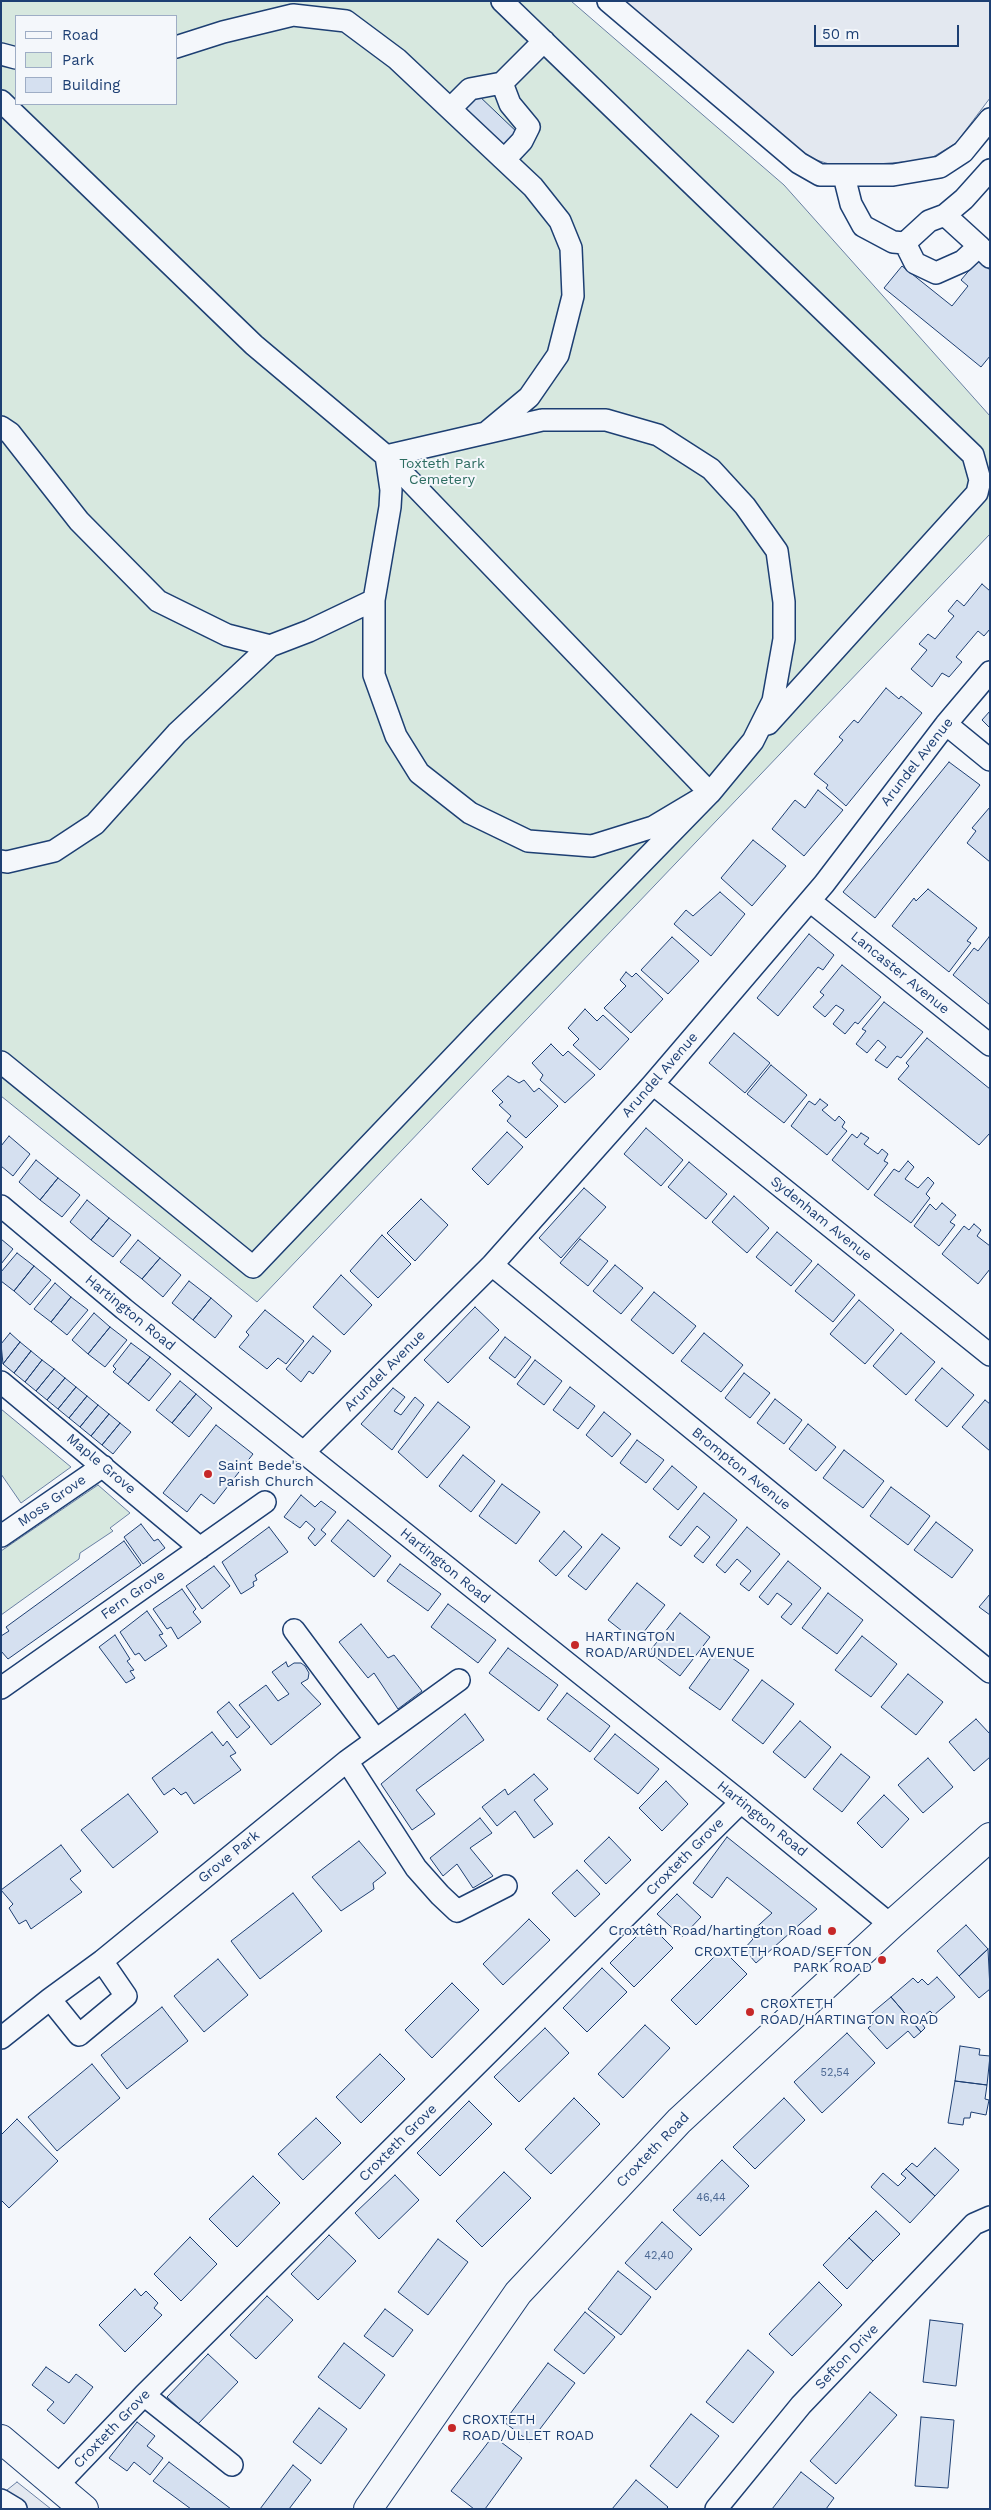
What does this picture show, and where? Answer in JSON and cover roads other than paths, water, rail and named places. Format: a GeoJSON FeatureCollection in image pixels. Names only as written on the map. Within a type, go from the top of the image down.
{"type":"FeatureCollection","features":[{"type":"Feature","properties":{"kind":"main road","name":"Croxteth Road"},"geometry":{"type":"LineString","coordinates":[[368,2509],[518,2293],[679,2121],[891,1925],[990,1837]]}},
{"type":"Feature","properties":{"kind":"main road"},"geometry":{"type":"LineString","coordinates":[[1,2439],[84,2509]]}},
{"type":"Feature","properties":{"kind":"street"},"geometry":{"type":"LineString","coordinates":[[1,1062],[253,1267],[482,1027],[710,793],[753,741],[977,493],[980,480],[973,455],[502,1]]}},
{"type":"Feature","properties":{"kind":"street"},"geometry":{"type":"LineString","coordinates":[[608,1],[799,163],[820,175],[893,175],[940,167],[963,152],[990,119]]}},
{"type":"Feature","properties":{"kind":"street"},"geometry":{"type":"LineString","coordinates":[[178,46],[223,32],[293,15],[346,21],[397,59],[451,108],[533,187],[560,221],[571,248],[573,296],[558,355],[529,397],[484,434]]}},
{"type":"Feature","properties":{"kind":"street"},"geometry":{"type":"LineString","coordinates":[[451,108],[470,89],[502,83],[544,41]]}},
{"type":"Feature","properties":{"kind":"street"},"geometry":{"type":"LineString","coordinates":[[1,54],[15,58]]}},
{"type":"Feature","properties":{"kind":"street"},"geometry":{"type":"LineString","coordinates":[[502,83],[510,104],[529,127],[522,141],[505,159]]}},
{"type":"Feature","properties":{"kind":"street"},"geometry":{"type":"LineString","coordinates":[[1,101],[254,345],[386,456],[710,793]]}},
{"type":"Feature","properties":{"kind":"street"},"geometry":{"type":"LineString","coordinates":[[844,176],[851,204],[863,226],[893,242],[905,243],[929,222],[945,214],[964,199],[990,170]]}},
{"type":"Feature","properties":{"kind":"street"},"geometry":{"type":"LineString","coordinates":[[905,243],[915,263],[936,273],[984,251],[945,214]]}},
{"type":"Feature","properties":{"kind":"street"},"geometry":{"type":"LineString","coordinates":[[386,456],[542,420],[606,420],[658,435],[711,469],[745,506],[777,551],[784,602],[784,639],[773,701],[753,741]]}},
{"type":"Feature","properties":{"kind":"street"},"geometry":{"type":"LineString","coordinates":[[1,427],[10,433],[79,521],[158,601],[227,636],[270,646]]}},
{"type":"Feature","properties":{"kind":"street"},"geometry":{"type":"LineString","coordinates":[[386,456],[391,490],[390,508],[374,600],[374,675],[396,736],[419,773],[470,813],[528,841],[592,846],[653,827],[710,793]]}},
{"type":"Feature","properties":{"kind":"street"},"geometry":{"type":"LineString","coordinates":[[1,861],[7,862],[54,851],[95,824],[177,733],[270,646],[309,631],[374,600]]}},
{"type":"Feature","properties":{"kind":"street","name":"Arundel Avenue"},"geometry":{"type":"LineString","coordinates":[[302,1453],[492,1265],[653,1084],[810,901],[946,724],[990,672]]}},
{"type":"Feature","properties":{"kind":"street"},"geometry":{"type":"LineString","coordinates":[[946,724],[990,760]]}},
{"type":"Feature","properties":{"kind":"street","name":"Lancaster Avenue"},"geometry":{"type":"LineString","coordinates":[[810,901],[990,1045]]}},
{"type":"Feature","properties":{"kind":"street","name":"Sydenham Avenue"},"geometry":{"type":"LineString","coordinates":[[653,1084],[990,1354]]}},
{"type":"Feature","properties":{"kind":"street","name":"Hartington Road"},"geometry":{"type":"LineString","coordinates":[[1,1206],[302,1453],[741,1802],[891,1925]]}},
{"type":"Feature","properties":{"kind":"street","name":"Brompton Avenue"},"geometry":{"type":"LineString","coordinates":[[492,1265],[990,1672]]}},
{"type":"Feature","properties":{"kind":"street","name":"Maple Grove"},"geometry":{"type":"LineString","coordinates":[[3,1387],[103,1466],[200,1548]]}},
{"type":"Feature","properties":{"kind":"street","name":"Moss Grove"},"geometry":{"type":"LineString","coordinates":[[1,1536],[103,1466]]}},
{"type":"Feature","properties":{"kind":"street","name":"Fern Grove"},"geometry":{"type":"LineString","coordinates":[[1,1688],[265,1502]]}},
{"type":"Feature","properties":{"kind":"street"},"geometry":{"type":"LineString","coordinates":[[294,1630],[376,1740]]}},
{"type":"Feature","properties":{"kind":"street","name":"Grove Park"},"geometry":{"type":"LineString","coordinates":[[1,2038],[102,1961],[347,1761],[459,1680]]}},
{"type":"Feature","properties":{"kind":"street"},"geometry":{"type":"LineString","coordinates":[[347,1761],[416,1868],[457,1911],[506,1886]]}},
{"type":"Feature","properties":{"kind":"street","name":"Croxteth Grove"},"geometry":{"type":"LineString","coordinates":[[57,2486],[144,2395],[741,1802]]}},
{"type":"Feature","properties":{"kind":"street"},"geometry":{"type":"LineString","coordinates":[[50,1999],[79,2035],[126,1996],[102,1961]]}},
{"type":"Feature","properties":{"kind":"street","name":"Sefton Drive"},"geometry":{"type":"LineString","coordinates":[[716,2509],[801,2405],[974,2224],[990,2217]]}},
{"type":"Feature","properties":{"kind":"street"},"geometry":{"type":"LineString","coordinates":[[144,2395],[232,2465]]}},
{"type":"Feature","properties":{"kind":"street"},"geometry":{"type":"LineString","coordinates":[[1,2500],[16,2509]]}},
{"type":"Feature","properties":{"kind":"place","name":"Saint Bede's Parish Church"},"geometry":{"type":"Point","coordinates":[208,1474]}},
{"type":"Feature","properties":{"kind":"place","name":"HARTINGTON ROAD/ARUNDEL AVENUE"},"geometry":{"type":"Point","coordinates":[575,1645]}},
{"type":"Feature","properties":{"kind":"place","name":"Croxteth Road/hartington Road"},"geometry":{"type":"Point","coordinates":[832,1931]}},
{"type":"Feature","properties":{"kind":"place","name":"CROXTETH ROAD/SEFTON PARK ROAD"},"geometry":{"type":"Point","coordinates":[882,1960]}},
{"type":"Feature","properties":{"kind":"place","name":"CROXTETH ROAD/HARTINGTON ROAD"},"geometry":{"type":"Point","coordinates":[750,2012]}},
{"type":"Feature","properties":{"kind":"place","name":"CROXTETH ROAD/ULLET ROAD"},"geometry":{"type":"Point","coordinates":[452,2428]}},
{"type":"Feature","properties":{"kind":"park label","name":"Toxteth Park Cemetery"},"geometry":{"type":"Point","coordinates":[442,472]}}]}
